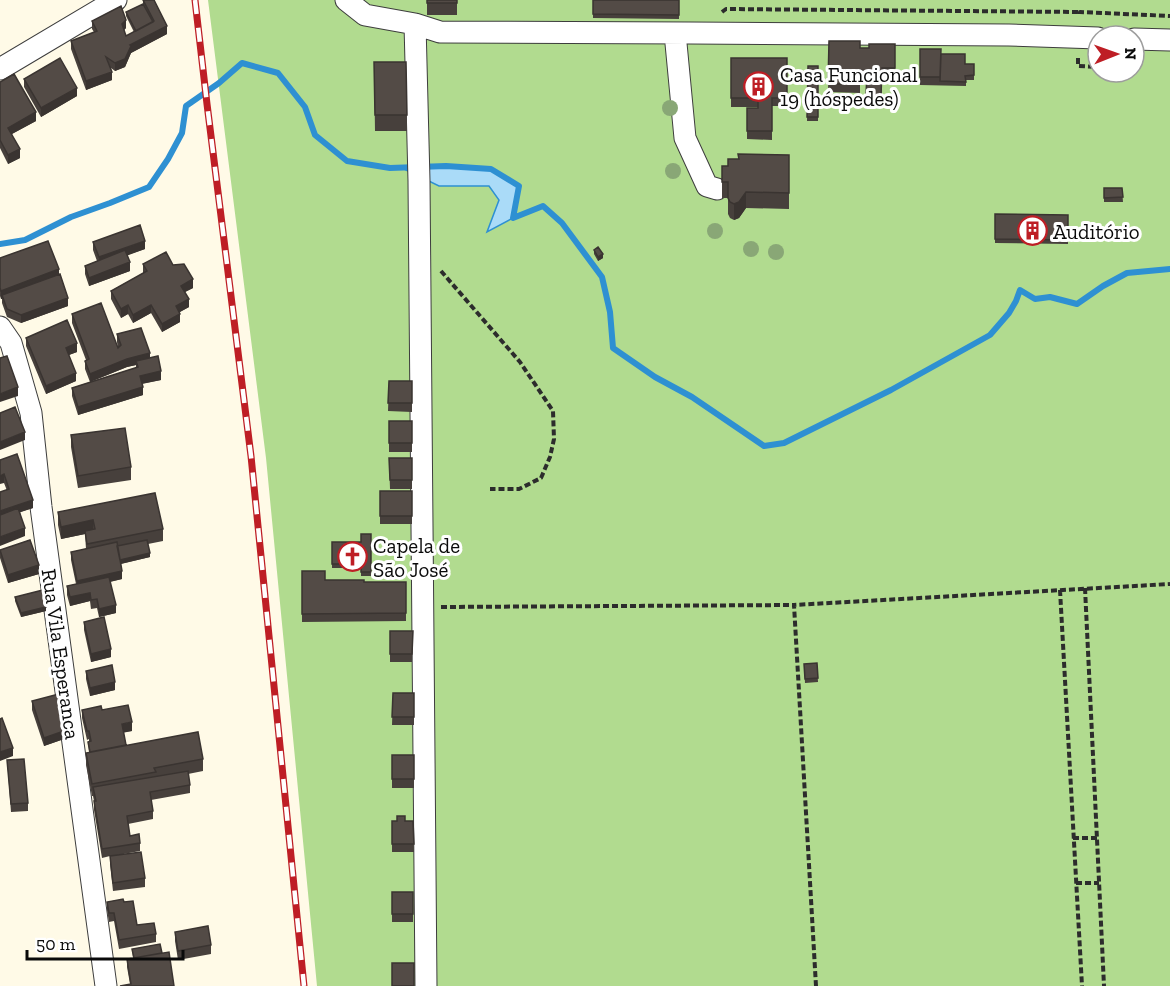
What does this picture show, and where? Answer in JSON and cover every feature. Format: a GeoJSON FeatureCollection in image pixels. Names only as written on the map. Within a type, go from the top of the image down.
{"type":"FeatureCollection","features":[{"type":"Feature","properties":{"kind":"street"},"geometry":{"type":"LineString","coordinates":[[0,69],[116,0]]}},
{"type":"Feature","properties":{"kind":"street"},"geometry":{"type":"LineString","coordinates":[[346,0],[365,15],[415,24],[440,32],[1086,38]]}},
{"type":"Feature","properties":{"kind":"street"},"geometry":{"type":"LineString","coordinates":[[415,24],[419,181],[426,986]]}},
{"type":"Feature","properties":{"kind":"street"},"geometry":{"type":"LineString","coordinates":[[675,33],[685,138],[707,186],[717,189]]}},
{"type":"Feature","properties":{"kind":"street"},"geometry":{"type":"LineString","coordinates":[[1146,39],[1170,40]]}},
{"type":"Feature","properties":{"kind":"street","name":"Rua Vila Esperanca"},"geometry":{"type":"LineString","coordinates":[[0,327],[11,343],[31,413],[106,986]]}},
{"type":"Feature","properties":{"kind":"path"},"geometry":{"type":"LineString","coordinates":[[419,245],[520,363],[553,411],[554,439],[542,478],[519,489],[490,489]]}},
{"type":"Feature","properties":{"kind":"path"},"geometry":{"type":"LineString","coordinates":[[422,607],[794,605],[1170,584]]}},
{"type":"Feature","properties":{"kind":"path"},"geometry":{"type":"LineString","coordinates":[[1085,588],[1104,986]]}},
{"type":"Feature","properties":{"kind":"path"},"geometry":{"type":"LineString","coordinates":[[1060,590],[1082,986]]}},
{"type":"Feature","properties":{"kind":"path"},"geometry":{"type":"LineString","coordinates":[[794,605],[816,986]]}},
{"type":"Feature","properties":{"kind":"path"},"geometry":{"type":"LineString","coordinates":[[1073,838],[1098,838]]}},
{"type":"Feature","properties":{"kind":"path"},"geometry":{"type":"LineString","coordinates":[[1076,884],[1100,883]]}},
{"type":"Feature","properties":{"kind":"green space"},"geometry":{"type":"Polygon","coordinates":[[[208,0],[1170,0],[1170,986],[317,986],[266,458],[208,0]]]}},
{"type":"Feature","properties":{"kind":"water"},"geometry":{"type":"Polygon","coordinates":[[[446,166],[491,169],[519,186],[513,218],[487,232],[499,200],[489,186],[439,186],[402,168],[446,166]]]}},
{"type":"Feature","properties":{"kind":"building"},"geometry":{"type":"Polygon","coordinates":[[[143,0],[154,0],[167,26],[130,45],[125,59],[115,63],[106,57],[112,72],[86,81],[71,41],[97,31],[92,21],[121,6],[126,20],[122,24],[126,36],[154,21],[143,0]]]}},
{"type":"Feature","properties":{"kind":"building"},"geometry":{"type":"Polygon","coordinates":[[[427,0],[457,0],[457,3],[427,3],[427,0]]]}},
{"type":"Feature","properties":{"kind":"building"},"geometry":{"type":"Polygon","coordinates":[[[593,0],[679,0],[679,15],[593,14],[593,0]]]}},
{"type":"Feature","properties":{"kind":"building"},"geometry":{"type":"Polygon","coordinates":[[[143,4],[153,22],[136,31],[126,12],[143,4]]]}},
{"type":"Feature","properties":{"kind":"building"},"geometry":{"type":"Polygon","coordinates":[[[829,41],[860,41],[860,48],[869,48],[869,44],[895,44],[895,68],[882,68],[881,96],[866,96],[867,71],[860,70],[860,84],[828,84],[829,41]]]}},
{"type":"Feature","properties":{"kind":"building"},"geometry":{"type":"Polygon","coordinates":[[[920,49],[941,49],[940,77],[920,77],[920,49]]]}},
{"type":"Feature","properties":{"kind":"building"},"geometry":{"type":"Polygon","coordinates":[[[941,54],[965,54],[965,64],[974,64],[974,75],[965,76],[966,82],[940,81],[941,54]]]}},
{"type":"Feature","properties":{"kind":"building"},"geometry":{"type":"Polygon","coordinates":[[[60,58],[77,88],[41,108],[24,79],[60,58]]]}},
{"type":"Feature","properties":{"kind":"building","name":"Casa Funcional 19 (hóspedes)"},"geometry":{"type":"Polygon","coordinates":[[[731,58],[787,58],[787,98],[772,98],[772,131],[747,131],[747,108],[758,108],[758,98],[731,98],[731,58]]]}},
{"type":"Feature","properties":{"kind":"building"},"geometry":{"type":"Polygon","coordinates":[[[374,62],[406,62],[407,115],[375,115],[374,62]]]}},
{"type":"Feature","properties":{"kind":"building"},"geometry":{"type":"Polygon","coordinates":[[[808,66],[818,66],[818,117],[807,117],[808,66]]]}},
{"type":"Feature","properties":{"kind":"building"},"geometry":{"type":"Polygon","coordinates":[[[14,74],[36,112],[8,128],[20,149],[8,155],[0,140],[0,82],[14,74]]]}},
{"type":"Feature","properties":{"kind":"building"},"geometry":{"type":"Polygon","coordinates":[[[738,154],[789,155],[789,193],[746,192],[739,202],[734,204],[730,202],[728,182],[722,182],[722,166],[728,166],[728,159],[739,159],[738,154]]]}},
{"type":"Feature","properties":{"kind":"building"},"geometry":{"type":"Polygon","coordinates":[[[1104,188],[1122,188],[1123,197],[1104,198],[1104,188]]]}},
{"type":"Feature","properties":{"kind":"building","name":"Auditório"},"geometry":{"type":"Polygon","coordinates":[[[995,214],[1068,215],[1068,240],[995,239],[995,214]]]}},
{"type":"Feature","properties":{"kind":"building"},"geometry":{"type":"Polygon","coordinates":[[[140,225],[145,241],[99,257],[93,242],[140,225]]]}},
{"type":"Feature","properties":{"kind":"building"},"geometry":{"type":"Polygon","coordinates":[[[48,241],[59,269],[1,291],[0,258],[48,241]]]}},
{"type":"Feature","properties":{"kind":"building"},"geometry":{"type":"Polygon","coordinates":[[[598,247],[603,254],[598,257],[594,250],[598,247]]]}},
{"type":"Feature","properties":{"kind":"building"},"geometry":{"type":"Polygon","coordinates":[[[125,250],[130,262],[89,278],[85,266],[125,250]]]}},
{"type":"Feature","properties":{"kind":"building"},"geometry":{"type":"Polygon","coordinates":[[[166,252],[173,265],[184,264],[193,279],[181,286],[189,299],[176,306],[180,314],[162,324],[151,305],[133,315],[128,305],[121,309],[111,291],[147,271],[143,264],[166,252]]]}},
{"type":"Feature","properties":{"kind":"building"},"geometry":{"type":"Polygon","coordinates":[[[60,274],[68,298],[21,315],[7,309],[2,295],[60,274]]]}},
{"type":"Feature","properties":{"kind":"building"},"geometry":{"type":"Polygon","coordinates":[[[101,303],[118,348],[121,345],[117,334],[141,328],[150,353],[127,359],[90,374],[85,361],[89,359],[72,314],[101,303]]]}},
{"type":"Feature","properties":{"kind":"building"},"geometry":{"type":"Polygon","coordinates":[[[67,320],[77,343],[66,348],[76,373],[46,386],[26,338],[67,320]]]}},
{"type":"Feature","properties":{"kind":"building"},"geometry":{"type":"Polygon","coordinates":[[[7,356],[18,387],[0,394],[0,358],[7,356]]]}},
{"type":"Feature","properties":{"kind":"building"},"geometry":{"type":"Polygon","coordinates":[[[158,356],[161,371],[140,376],[143,387],[78,407],[72,388],[138,367],[136,361],[158,356]]]}},
{"type":"Feature","properties":{"kind":"building"},"geometry":{"type":"Polygon","coordinates":[[[389,381],[412,381],[412,403],[388,403],[389,381]]]}},
{"type":"Feature","properties":{"kind":"building"},"geometry":{"type":"Polygon","coordinates":[[[15,407],[25,432],[0,442],[0,413],[15,407]]]}},
{"type":"Feature","properties":{"kind":"building"},"geometry":{"type":"Polygon","coordinates":[[[389,421],[412,421],[412,443],[389,443],[389,421]]]}},
{"type":"Feature","properties":{"kind":"building"},"geometry":{"type":"Polygon","coordinates":[[[125,428],[131,467],[78,476],[71,435],[125,428]]]}},
{"type":"Feature","properties":{"kind":"building"},"geometry":{"type":"Polygon","coordinates":[[[17,454],[33,500],[0,511],[0,492],[9,489],[4,474],[0,476],[0,460],[17,454]]]}},
{"type":"Feature","properties":{"kind":"building"},"geometry":{"type":"Polygon","coordinates":[[[389,458],[412,458],[412,480],[390,480],[389,458]]]}},
{"type":"Feature","properties":{"kind":"building"},"geometry":{"type":"Polygon","coordinates":[[[380,491],[412,491],[412,516],[380,516],[380,491]]]}},
{"type":"Feature","properties":{"kind":"building"},"geometry":{"type":"Polygon","coordinates":[[[155,493],[163,529],[87,544],[85,531],[95,529],[93,520],[61,527],[58,512],[155,493]]]}},
{"type":"Feature","properties":{"kind":"building"},"geometry":{"type":"Polygon","coordinates":[[[18,508],[25,528],[0,537],[0,515],[18,508]]]}},
{"type":"Feature","properties":{"kind":"building","name":"Capela de São José"},"geometry":{"type":"Polygon","coordinates":[[[361,534],[371,534],[371,572],[361,572],[361,564],[332,564],[332,542],[361,542],[361,534]]]}},
{"type":"Feature","properties":{"kind":"building"},"geometry":{"type":"Polygon","coordinates":[[[30,540],[39,565],[8,575],[0,550],[30,540]]]}},
{"type":"Feature","properties":{"kind":"building"},"geometry":{"type":"Polygon","coordinates":[[[147,540],[150,553],[120,560],[117,546],[147,540]]]}},
{"type":"Feature","properties":{"kind":"building"},"geometry":{"type":"Polygon","coordinates":[[[117,542],[122,571],[77,581],[71,552],[117,542]]]}},
{"type":"Feature","properties":{"kind":"building"},"geometry":{"type":"Polygon","coordinates":[[[302,571],[325,571],[325,580],[406,582],[406,613],[302,614],[302,571]]]}},
{"type":"Feature","properties":{"kind":"building"},"geometry":{"type":"Polygon","coordinates":[[[109,577],[116,605],[99,609],[97,599],[91,600],[90,593],[70,597],[67,586],[109,577]]]}},
{"type":"Feature","properties":{"kind":"building"},"geometry":{"type":"Polygon","coordinates":[[[43,590],[46,607],[21,613],[15,597],[43,590]]]}},
{"type":"Feature","properties":{"kind":"building"},"geometry":{"type":"Polygon","coordinates":[[[104,617],[111,649],[91,654],[84,622],[104,617]]]}},
{"type":"Feature","properties":{"kind":"building"},"geometry":{"type":"Polygon","coordinates":[[[390,631],[413,631],[412,654],[390,654],[390,631]]]}},
{"type":"Feature","properties":{"kind":"building"},"geometry":{"type":"Polygon","coordinates":[[[817,663],[818,678],[805,679],[804,664],[817,663]]]}},
{"type":"Feature","properties":{"kind":"building"},"geometry":{"type":"Polygon","coordinates":[[[112,665],[115,682],[90,688],[86,671],[112,665]]]}},
{"type":"Feature","properties":{"kind":"building"},"geometry":{"type":"Polygon","coordinates":[[[393,693],[414,693],[414,717],[392,717],[393,693]]]}},
{"type":"Feature","properties":{"kind":"building"},"geometry":{"type":"Polygon","coordinates":[[[59,694],[64,731],[44,738],[32,701],[59,694]]]}},
{"type":"Feature","properties":{"kind":"building"},"geometry":{"type":"Polygon","coordinates":[[[128,705],[132,722],[122,724],[126,745],[90,752],[88,742],[91,741],[82,710],[101,706],[102,710],[128,705]]]}},
{"type":"Feature","properties":{"kind":"building"},"geometry":{"type":"Polygon","coordinates":[[[2,718],[13,748],[0,752],[0,719],[2,718]]]}},
{"type":"Feature","properties":{"kind":"building"},"geometry":{"type":"Polygon","coordinates":[[[198,732],[203,759],[154,768],[156,772],[92,784],[86,753],[198,732]]]}},
{"type":"Feature","properties":{"kind":"building"},"geometry":{"type":"Polygon","coordinates":[[[392,755],[414,755],[414,779],[392,779],[392,755]]]}},
{"type":"Feature","properties":{"kind":"building"},"geometry":{"type":"Polygon","coordinates":[[[24,759],[28,803],[11,804],[7,760],[24,759]]]}},
{"type":"Feature","properties":{"kind":"building"},"geometry":{"type":"Polygon","coordinates":[[[188,771],[190,785],[150,792],[153,811],[127,816],[130,836],[139,834],[140,843],[102,849],[93,787],[188,771]]]}},
{"type":"Feature","properties":{"kind":"building"},"geometry":{"type":"Polygon","coordinates":[[[397,816],[405,816],[405,821],[413,821],[414,844],[392,844],[392,821],[397,821],[397,816]]]}},
{"type":"Feature","properties":{"kind":"building"},"geometry":{"type":"Polygon","coordinates":[[[141,852],[145,878],[113,883],[110,856],[141,852]]]}},
{"type":"Feature","properties":{"kind":"building"},"geometry":{"type":"Polygon","coordinates":[[[392,892],[413,892],[413,914],[392,914],[392,892]]]}},
{"type":"Feature","properties":{"kind":"building"},"geometry":{"type":"Polygon","coordinates":[[[123,899],[124,902],[133,901],[137,925],[154,923],[156,934],[119,940],[114,913],[109,913],[107,902],[123,899]]]}},
{"type":"Feature","properties":{"kind":"building"},"geometry":{"type":"Polygon","coordinates":[[[208,926],[211,945],[178,951],[175,932],[208,926]]]}},
{"type":"Feature","properties":{"kind":"building"},"geometry":{"type":"Polygon","coordinates":[[[160,944],[162,953],[134,958],[132,949],[160,944]]]}},
{"type":"Feature","properties":{"kind":"building"},"geometry":{"type":"Polygon","coordinates":[[[169,952],[174,986],[120,986],[131,984],[127,959],[169,952]]]}},
{"type":"Feature","properties":{"kind":"building"},"geometry":{"type":"Polygon","coordinates":[[[392,963],[414,963],[414,986],[392,986],[392,963]]]}},
{"type":"Feature","properties":{"kind":"waterway"},"geometry":{"type":"LineString","coordinates":[[0,244],[25,240],[71,217],[149,187],[182,133],[186,106],[219,83],[242,63],[278,73],[305,107],[315,135],[347,161],[390,168],[446,166],[491,169],[519,186],[513,218],[543,206],[562,223],[602,277],[610,312],[613,348],[655,377],[692,397],[764,446],[784,443],[891,390],[990,335],[1009,313],[1020,290],[1035,299],[1050,297],[1077,304],[1127,273],[1170,269]]}},
{"type":"Feature","properties":{"kind":"railway"},"geometry":{"type":"LineString","coordinates":[[195,0],[251,456],[304,986]]}},
{"type":"Feature","properties":{"kind":"place","name":"Casa Funcional 19 (hóspedes)"},"geometry":{"type":"Point","coordinates":[759,86]}},
{"type":"Feature","properties":{"kind":"place","name":"Auditório"},"geometry":{"type":"Point","coordinates":[1032,231]}},
{"type":"Feature","properties":{"kind":"place","name":"Capela de São José"},"geometry":{"type":"Point","coordinates":[352,557]}}]}
